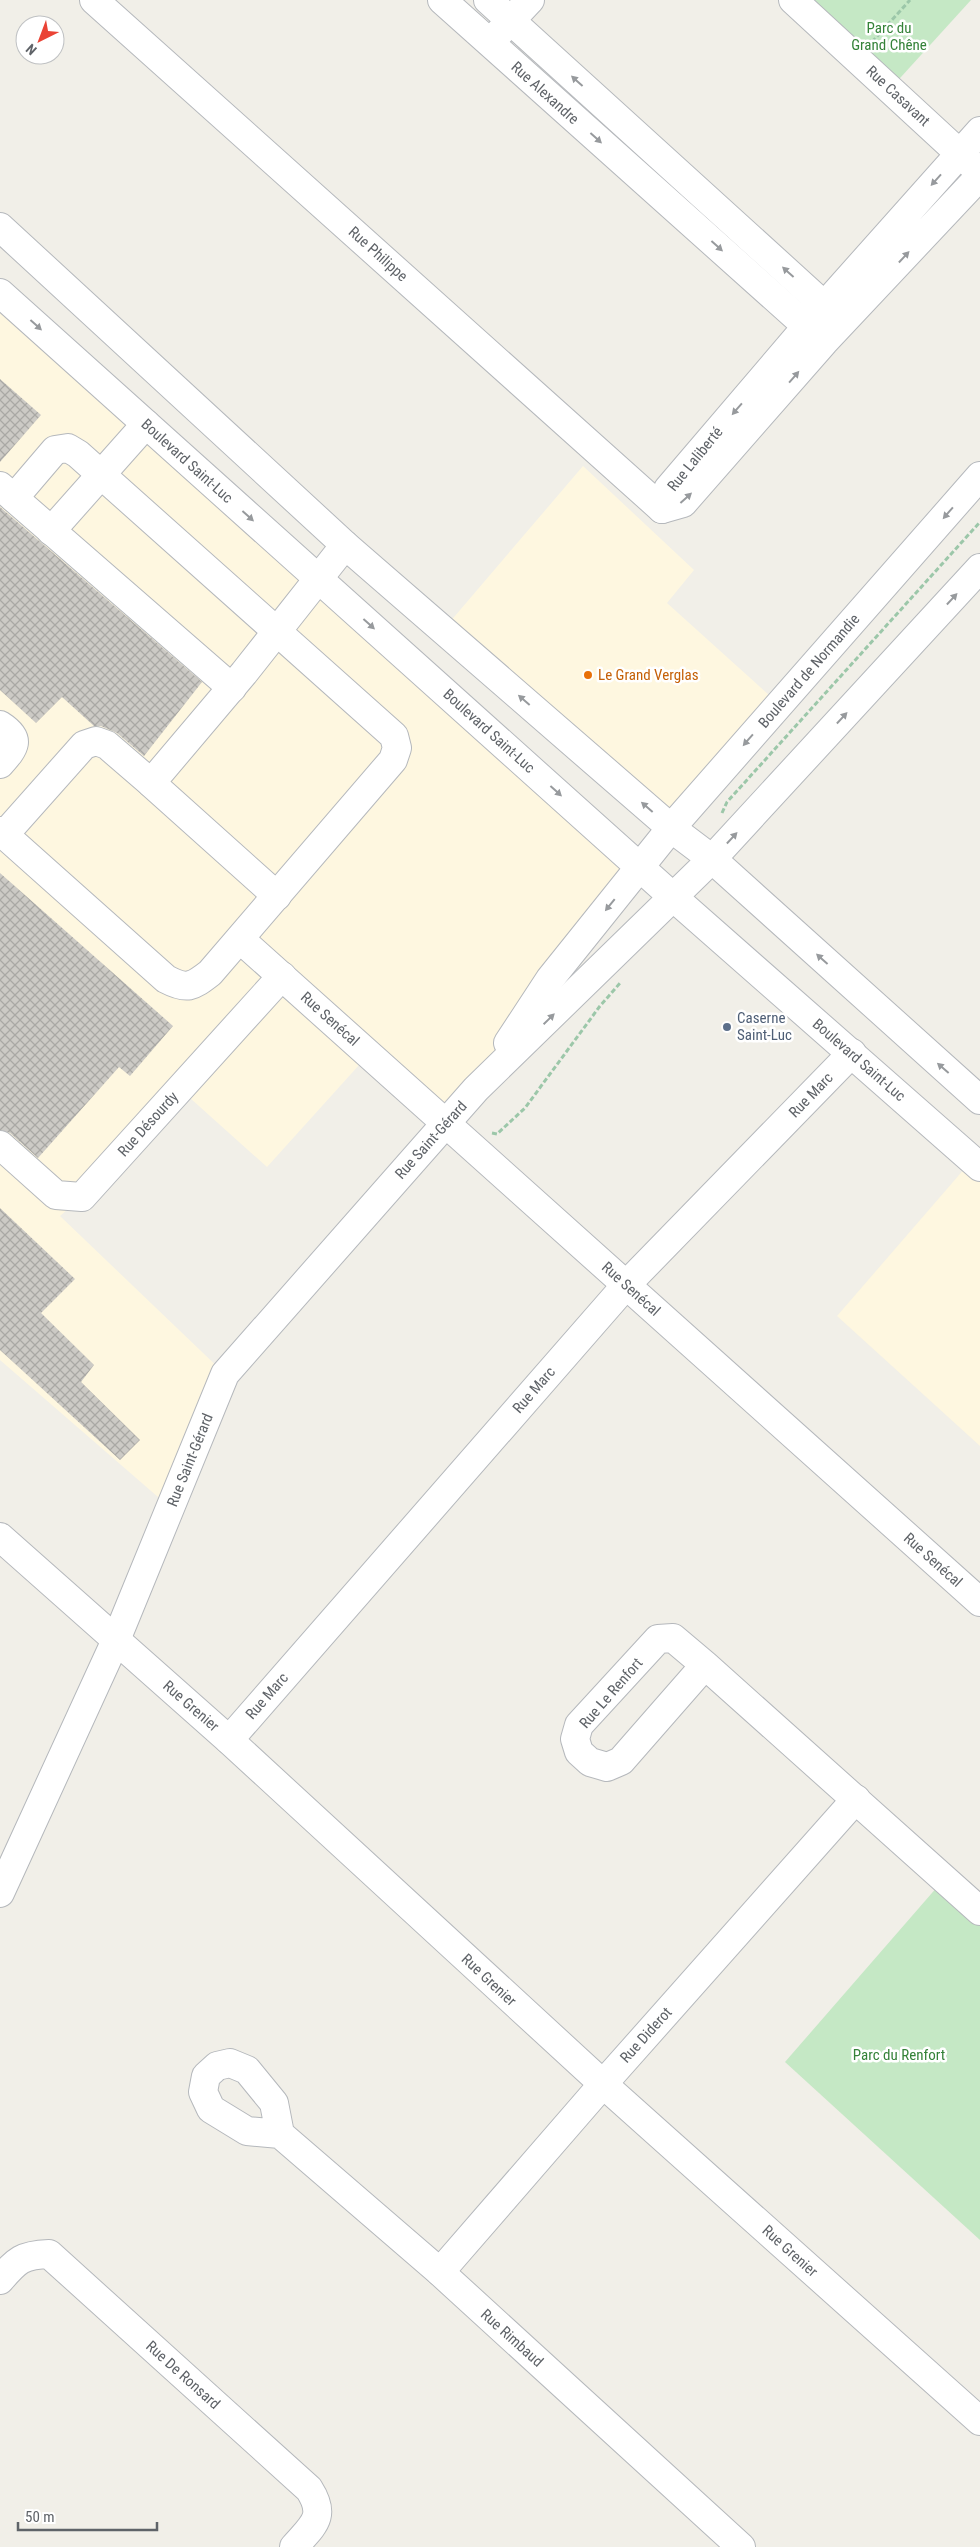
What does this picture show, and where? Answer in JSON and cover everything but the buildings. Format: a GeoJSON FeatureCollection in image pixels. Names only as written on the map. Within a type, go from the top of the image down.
{"type":"FeatureCollection","features":[{"type":"Feature","properties":{"kind":"street","name":"Rue Philippe"},"geometry":{"type":"LineString","coordinates":[[94,0],[662,509]]}},
{"type":"Feature","properties":{"kind":"street","name":"Rue Alexandre"},"geometry":{"type":"LineString","coordinates":[[442,0],[816,335]]}},
{"type":"Feature","properties":{"kind":"street"},"geometry":{"type":"LineString","coordinates":[[490,43],[530,0]]}},
{"type":"Feature","properties":{"kind":"street","name":"Rue Casavant"},"geometry":{"type":"LineString","coordinates":[[793,0],[980,172]]}},
{"type":"Feature","properties":{"kind":"street","name":"Rue Alexandre"},"geometry":{"type":"LineString","coordinates":[[490,1],[834,313]]}},
{"type":"Feature","properties":{"kind":"street"},"geometry":{"type":"LineString","coordinates":[[469,24],[490,1]]}},
{"type":"Feature","properties":{"kind":"street","name":"Rue Laliberté"},"geometry":{"type":"LineString","coordinates":[[662,509],[668,489],[816,335],[960,153],[980,131]]}},
{"type":"Feature","properties":{"kind":"street"},"geometry":{"type":"LineString","coordinates":[[649,185],[668,163]]}},
{"type":"Feature","properties":{"kind":"street","name":"Rue Laliberté"},"geometry":{"type":"LineString","coordinates":[[834,313],[980,176]]}},
{"type":"Feature","properties":{"kind":"street"},"geometry":{"type":"LineString","coordinates":[[0,227],[345,544],[671,828],[712,860],[980,1100]]}},
{"type":"Feature","properties":{"kind":"street","name":"Boulevard Saint-Luc"},"geometry":{"type":"LineString","coordinates":[[0,293],[673,897],[980,1167]]}},
{"type":"Feature","properties":{"kind":"street"},"geometry":{"type":"LineString","coordinates":[[51,531],[146,424]]}},
{"type":"Feature","properties":{"kind":"street"},"geometry":{"type":"LineString","coordinates":[[232,688],[7,492],[55,450],[68,448],[101,475],[394,736],[397,748],[393,760],[277,896],[210,973],[196,984],[181,987],[166,979],[2,833],[84,745],[96,740],[107,745],[277,896]]}},
{"type":"Feature","properties":{"kind":"street","name":"Boulevard de Normandie"},"geometry":{"type":"LineString","coordinates":[[640,867],[671,828],[980,476]]}},
{"type":"Feature","properties":{"kind":"street"},"geometry":{"type":"LineString","coordinates":[[151,783],[278,632],[345,544]]}},
{"type":"Feature","properties":{"kind":"street"},"geometry":{"type":"LineString","coordinates":[[673,897],[712,860],[980,568]]}},
{"type":"Feature","properties":{"kind":"street"},"geometry":{"type":"LineString","coordinates":[[0,724],[12,733],[15,740],[12,750],[0,764]]}},
{"type":"Feature","properties":{"kind":"street","name":"Rue Saint-Gérard"},"geometry":{"type":"LineString","coordinates":[[476,1090],[550,979],[640,867]]}},
{"type":"Feature","properties":{"kind":"street","name":"Rue Saint-Gérard"},"geometry":{"type":"LineString","coordinates":[[0,1893],[116,1640],[225,1374],[476,1090],[673,897]]}},
{"type":"Feature","properties":{"kind":"street","name":"Rue Senécal"},"geometry":{"type":"LineString","coordinates":[[240,938],[980,1602]]}},
{"type":"Feature","properties":{"kind":"street","name":"Rue Désourdy"},"geometry":{"type":"LineString","coordinates":[[0,1146],[56,1195],[82,1196],[282,976]]}},
{"type":"Feature","properties":{"kind":"street","name":"Rue Marc"},"geometry":{"type":"LineString","coordinates":[[229,1740],[626,1284],[852,1053]]}},
{"type":"Feature","properties":{"kind":"street","name":"Rue Grenier"},"geometry":{"type":"LineString","coordinates":[[0,1537],[229,1740],[603,2084],[980,2422]]}},
{"type":"Feature","properties":{"kind":"street","name":"Rue Le Renfort"},"geometry":{"type":"LineString","coordinates":[[705,1665],[622,1761],[607,1767],[590,1762],[579,1752],[575,1739],[579,1725],[658,1639],[673,1638],[705,1665],[980,1910]]}},
{"type":"Feature","properties":{"kind":"street","name":"Rue Diderot"},"geometry":{"type":"LineString","coordinates":[[440,2272],[603,2084],[856,1800]]}},
{"type":"Feature","properties":{"kind":"street","name":"Rue Rimbaud"},"geometry":{"type":"LineString","coordinates":[[280,2134],[440,2272],[741,2547]]}},
{"type":"Feature","properties":{"kind":"street","name":"Rue De Ronsard"},"geometry":{"type":"LineString","coordinates":[[0,2280],[18,2260],[32,2254],[49,2254],[309,2488],[318,2503],[316,2522],[294,2547]]}},
{"type":"Feature","properties":{"kind":"path"},"geometry":{"type":"LineString","coordinates":[[857,59],[910,0]]}},
{"type":"Feature","properties":{"kind":"path"},"geometry":{"type":"LineString","coordinates":[[724,820],[720,816],[727,802],[980,522]]}},
{"type":"Feature","properties":{"kind":"path"},"geometry":{"type":"LineString","coordinates":[[497,1134],[525,1108],[600,1006],[625,977]]}},
{"type":"Feature","properties":{"kind":"shaded area"},"geometry":{"type":"Polygon","coordinates":[[[0,293],[640,867],[446,1122],[369,1054],[267,1167],[180,1089],[82,1197],[60,1216],[225,1374],[173,1510],[0,1360],[0,293]]]}},
{"type":"Feature","properties":{"kind":"shaded area"},"geometry":{"type":"Polygon","coordinates":[[[583,466],[694,570],[667,603],[779,704],[671,828],[443,630],[583,466]]]}},
{"type":"Feature","properties":{"kind":"shaded area"},"geometry":{"type":"Polygon","coordinates":[[[972,1160],[980,1167],[980,1446],[837,1316],[972,1160]]]}},
{"type":"Feature","properties":{"kind":"green space","name":"Parc du Grand Chêne"},"geometry":{"type":"Polygon","coordinates":[[[794,0],[971,0],[891,88],[794,0]]]}},
{"type":"Feature","properties":{"kind":"green space","name":"Parc du Renfort"},"geometry":{"type":"Polygon","coordinates":[[[945,1878],[980,1910],[980,2240],[785,2062],[945,1878]]]}},
{"type":"Feature","properties":{"kind":"place","name":"Le Grand Verglas"},"geometry":{"type":"Point","coordinates":[588,675]}},
{"type":"Feature","properties":{"kind":"place","name":"Caserne Saint-Luc"},"geometry":{"type":"Point","coordinates":[727,1027]}}]}
